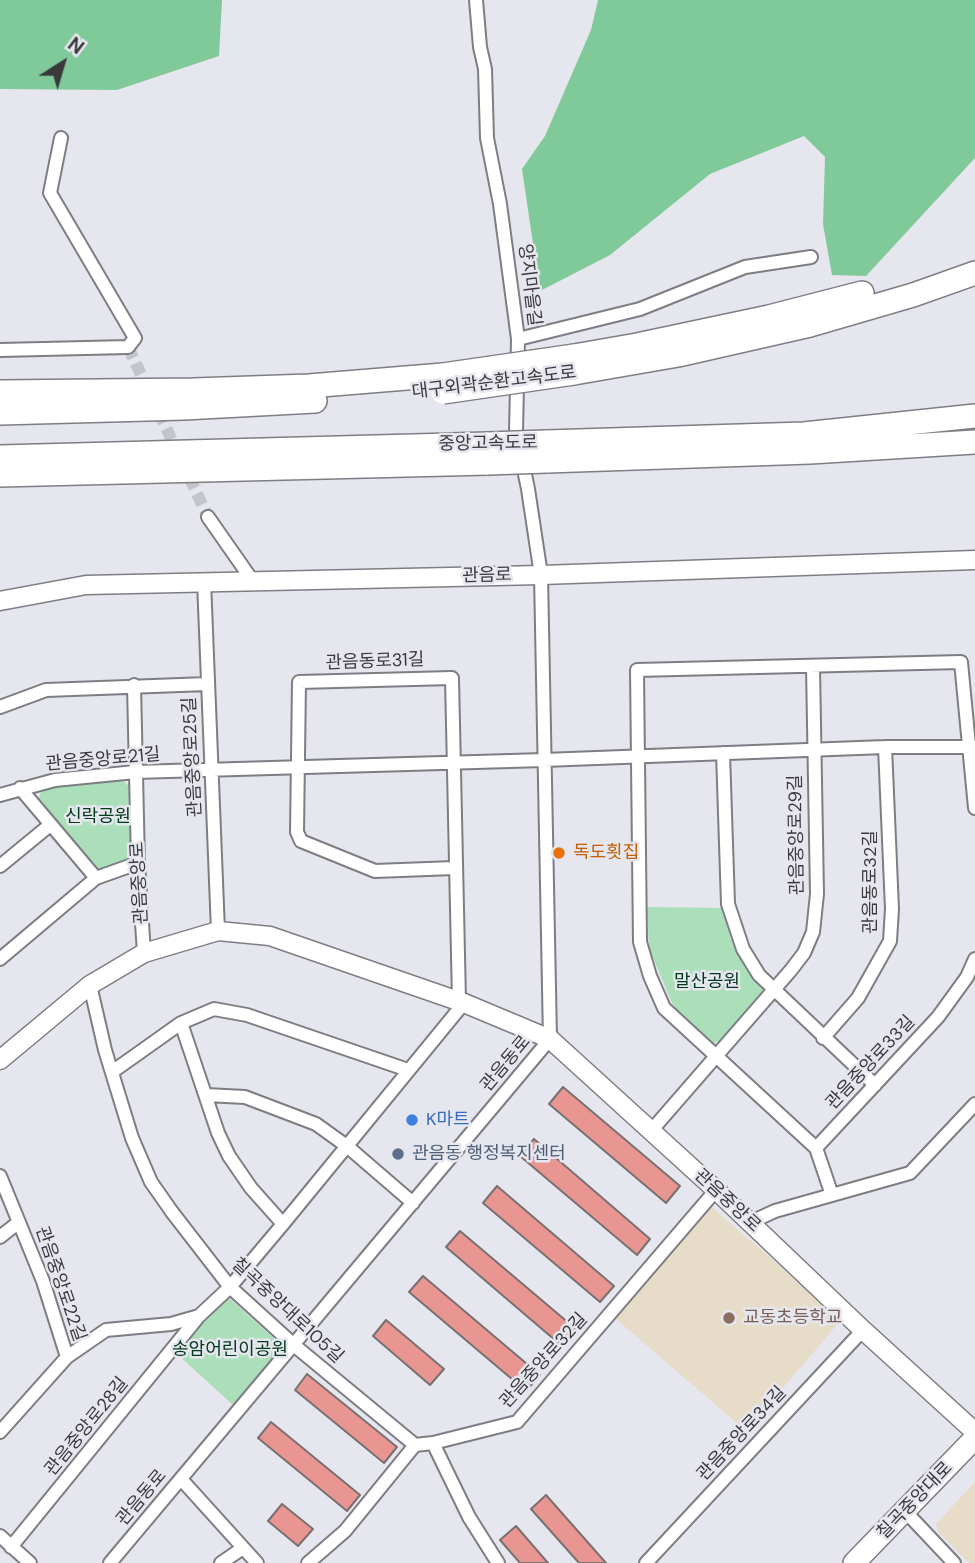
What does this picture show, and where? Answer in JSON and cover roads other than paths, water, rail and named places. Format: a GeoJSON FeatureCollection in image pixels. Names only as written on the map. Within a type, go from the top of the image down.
{"type":"FeatureCollection","features":[{"type":"Feature","properties":{"kind":"highway","name":"대구외곽순환고속도로"},"geometry":{"type":"LineString","coordinates":[[574,364],[637,345],[835,301],[975,258]]}},
{"type":"Feature","properties":{"kind":"highway","name":"대구외곽순환고속도로"},"geometry":{"type":"LineString","coordinates":[[0,413],[198,407],[443,383],[574,364],[678,355],[810,325],[913,295],[975,272]]}},
{"type":"Feature","properties":{"kind":"highway","name":"대구외곽순환고속도로"},"geometry":{"type":"LineString","coordinates":[[0,392],[252,388],[387,381],[443,383]]}},
{"type":"Feature","properties":{"kind":"highway","name":"중앙고속도로"},"geometry":{"type":"LineString","coordinates":[[0,475],[546,452],[804,435],[975,415]]}},
{"type":"Feature","properties":{"kind":"highway","name":"중앙고속도로"},"geometry":{"type":"LineString","coordinates":[[546,452],[810,452],[975,442]]}},
{"type":"Feature","properties":{"kind":"highway","name":"중앙고속도로"},"geometry":{"type":"LineString","coordinates":[[0,457],[488,454]]}},
{"type":"Feature","properties":{"kind":"main road","name":"관음로"},"geometry":{"type":"LineString","coordinates":[[0,601],[86,584],[541,575],[975,560]]}},
{"type":"Feature","properties":{"kind":"main road","name":"관음중앙로"},"geometry":{"type":"LineString","coordinates":[[0,1060],[90,985],[144,953],[218,931],[270,936],[461,1002],[550,1039],[751,1222],[863,1330],[975,1432]]}},
{"type":"Feature","properties":{"kind":"main road","name":"칠곡중앙대로"},"geometry":{"type":"LineString","coordinates":[[854,1563],[975,1438]]}},
{"type":"Feature","properties":{"kind":"street","name":"양지마을길"},"geometry":{"type":"LineString","coordinates":[[476,0],[480,47],[485,69],[487,138],[500,204],[518,339],[516,431],[541,575]]}},
{"type":"Feature","properties":{"kind":"street"},"geometry":{"type":"LineString","coordinates":[[0,349],[128,347],[135,338],[50,193],[61,138]]}},
{"type":"Feature","properties":{"kind":"street"},"geometry":{"type":"LineString","coordinates":[[518,339],[640,309],[745,267],[811,257]]}},
{"type":"Feature","properties":{"kind":"street"},"geometry":{"type":"LineString","coordinates":[[208,517],[252,580]]}},
{"type":"Feature","properties":{"kind":"street","name":"관음동로"},"geometry":{"type":"LineString","coordinates":[[110,1563],[295,1346],[550,1039],[541,575]]}},
{"type":"Feature","properties":{"kind":"street","name":"관음중앙로25길"},"geometry":{"type":"LineString","coordinates":[[204,582],[218,931]]}},
{"type":"Feature","properties":{"kind":"street"},"geometry":{"type":"LineString","coordinates":[[832,1195],[816,1148],[664,1008],[650,976],[640,942],[636,670],[961,662],[972,747],[975,808]]}},
{"type":"Feature","properties":{"kind":"street","name":"관음중앙로29길"},"geometry":{"type":"LineString","coordinates":[[652,1131],[804,953],[813,932],[817,894],[813,667]]}},
{"type":"Feature","properties":{"kind":"street","name":"관음동로31길"},"geometry":{"type":"LineString","coordinates":[[452,762],[452,678],[299,682],[297,832],[301,841],[375,871],[454,868]]}},
{"type":"Feature","properties":{"kind":"street"},"geometry":{"type":"LineString","coordinates":[[0,707],[46,690],[207,684]]}},
{"type":"Feature","properties":{"kind":"street","name":"관음중앙로"},"geometry":{"type":"LineString","coordinates":[[134,685],[138,863],[144,953]]}},
{"type":"Feature","properties":{"kind":"street"},"geometry":{"type":"LineString","coordinates":[[211,771],[885,747],[972,747]]}},
{"type":"Feature","properties":{"kind":"street","name":"관음동로32길"},"geometry":{"type":"LineString","coordinates":[[824,1038],[858,998],[890,941],[892,909],[885,747]]}},
{"type":"Feature","properties":{"kind":"street"},"geometry":{"type":"LineString","coordinates":[[723,753],[728,904],[743,949],[759,975],[874,1085]]}},
{"type":"Feature","properties":{"kind":"street"},"geometry":{"type":"LineString","coordinates":[[452,762],[461,1002]]}},
{"type":"Feature","properties":{"kind":"street","name":"관음중앙로21길"},"geometry":{"type":"LineString","coordinates":[[0,795],[55,780],[135,772],[211,771]]}},
{"type":"Feature","properties":{"kind":"street"},"geometry":{"type":"LineString","coordinates":[[20,788],[96,878]]}},
{"type":"Feature","properties":{"kind":"street"},"geometry":{"type":"LineString","coordinates":[[0,866],[50,825]]}},
{"type":"Feature","properties":{"kind":"street"},"geometry":{"type":"LineString","coordinates":[[0,959],[96,878],[138,863]]}},
{"type":"Feature","properties":{"kind":"street","name":"관음중앙로33길"},"geometry":{"type":"LineString","coordinates":[[816,1148],[938,1017],[967,977],[975,959]]}},
{"type":"Feature","properties":{"kind":"street","name":"칠곡중앙대로105길"},"geometry":{"type":"LineString","coordinates":[[90,985],[111,1072],[132,1138],[151,1182],[230,1287],[295,1346],[415,1445]]}},
{"type":"Feature","properties":{"kind":"street","name":"관음중앙로28길"},"geometry":{"type":"LineString","coordinates":[[11,1547],[199,1316],[230,1287],[348,1147],[461,1002]]}},
{"type":"Feature","properties":{"kind":"street"},"geometry":{"type":"LineString","coordinates":[[111,1072],[181,1023],[214,1009],[247,1015],[408,1070]]}},
{"type":"Feature","properties":{"kind":"street"},"geometry":{"type":"LineString","coordinates":[[181,1023],[218,1133],[229,1156],[251,1188],[284,1224]]}},
{"type":"Feature","properties":{"kind":"street"},"geometry":{"type":"LineString","coordinates":[[206,1096],[245,1097],[316,1124],[348,1147],[413,1203]]}},
{"type":"Feature","properties":{"kind":"street"},"geometry":{"type":"LineString","coordinates":[[751,1222],[775,1211],[910,1173],[975,1104]]}},
{"type":"Feature","properties":{"kind":"street","name":"관음중앙로22길"},"geometry":{"type":"LineString","coordinates":[[0,1176],[43,1281],[67,1357]]}},
{"type":"Feature","properties":{"kind":"street","name":"관음중앙로32길"},"geometry":{"type":"LineString","coordinates":[[415,1445],[517,1422],[716,1190]]}},
{"type":"Feature","properties":{"kind":"street","name":"관음중앙로22길"},"geometry":{"type":"LineString","coordinates":[[0,1237],[19,1222]]}},
{"type":"Feature","properties":{"kind":"street","name":"관음중앙로28길"},"geometry":{"type":"LineString","coordinates":[[0,1432],[67,1357],[106,1330],[172,1324],[199,1316]]}},
{"type":"Feature","properties":{"kind":"street","name":"관음중앙로34길"},"geometry":{"type":"LineString","coordinates":[[646,1563],[863,1330]]}},
{"type":"Feature","properties":{"kind":"street"},"geometry":{"type":"LineString","coordinates":[[433,1443],[469,1517],[498,1563]]}},
{"type":"Feature","properties":{"kind":"street"},"geometry":{"type":"LineString","coordinates":[[307,1563],[345,1531],[415,1445]]}},
{"type":"Feature","properties":{"kind":"street"},"geometry":{"type":"LineString","coordinates":[[181,1479],[257,1563]]}},
{"type":"Feature","properties":{"kind":"street"},"geometry":{"type":"LineString","coordinates":[[905,1511],[954,1563]]}},
{"type":"Feature","properties":{"kind":"street"},"geometry":{"type":"LineString","coordinates":[[0,1536],[30,1563]]}},
{"type":"Feature","properties":{"kind":"street"},"geometry":{"type":"LineString","coordinates":[[221,1563],[243,1548]]}},
{"type":"Feature","properties":{"kind":"tunnel"},"geometry":{"type":"LineString","coordinates":[[128,347],[208,517]]}},
{"type":"Feature","properties":{"kind":"place","name":"독도횟집"},"geometry":{"type":"Point","coordinates":[559,853]}},
{"type":"Feature","properties":{"kind":"place","name":"K마트"},"geometry":{"type":"Point","coordinates":[412,1120]}},
{"type":"Feature","properties":{"kind":"place","name":"관음동 행정복지센터"},"geometry":{"type":"Point","coordinates":[398,1154]}},
{"type":"Feature","properties":{"kind":"place","name":"교동초등학교"},"geometry":{"type":"Point","coordinates":[729,1318]}},
{"type":"Feature","properties":{"kind":"park label","name":"신락공원"},"geometry":{"type":"Point","coordinates":[98,817]}},
{"type":"Feature","properties":{"kind":"park label","name":"말산공원"},"geometry":{"type":"Point","coordinates":[707,982]}},
{"type":"Feature","properties":{"kind":"park label","name":"송암어린이공원"},"geometry":{"type":"Point","coordinates":[230,1350]}}]}
